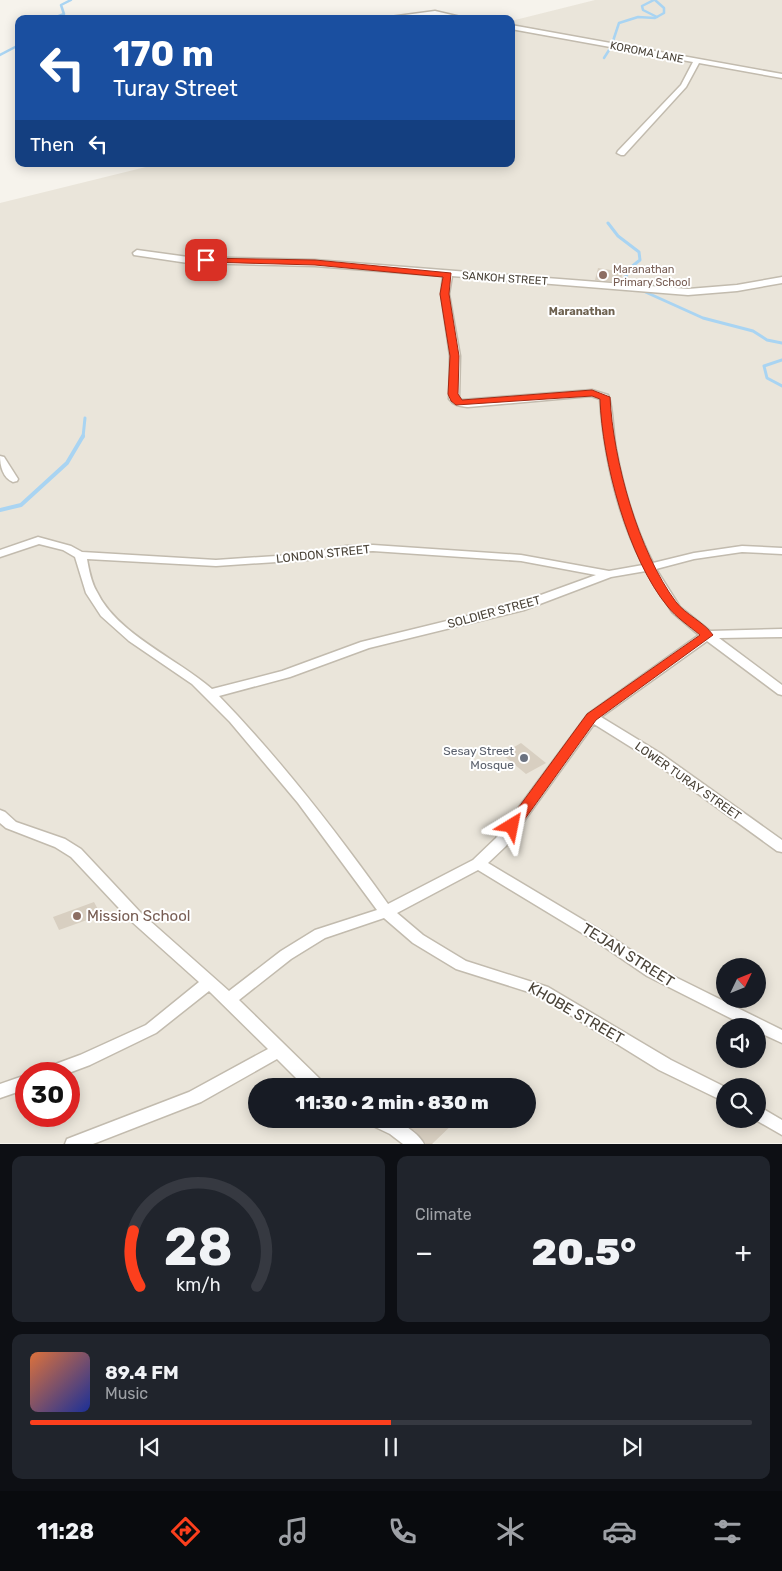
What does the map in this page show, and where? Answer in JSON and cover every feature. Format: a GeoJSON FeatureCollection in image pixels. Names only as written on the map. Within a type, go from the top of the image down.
{"type":"FeatureCollection","features":[{"type":"Feature","properties":{"kind":"street"},"geometry":{"type":"LineString","coordinates":[[416,15],[435,13],[445,15]]}},
{"type":"Feature","properties":{"kind":"street","name":"KOROMA LANE"},"geometry":{"type":"LineString","coordinates":[[515,28],[782,76]]}},
{"type":"Feature","properties":{"kind":"street"},"geometry":{"type":"LineString","coordinates":[[621,153],[684,86],[697,61]]}},
{"type":"Feature","properties":{"kind":"street","name":"SANKOH STREET"},"geometry":{"type":"LineString","coordinates":[[137,253],[188,260],[308,262],[688,292],[737,288],[782,280]]}},
{"type":"Feature","properties":{"kind":"street"},"geometry":{"type":"LineString","coordinates":[[448,274],[445,294],[455,356],[454,399],[459,403],[592,393],[605,397],[606,428],[626,512],[650,567],[672,605],[707,635],[782,691]]}},
{"type":"Feature","properties":{"kind":"street"},"geometry":{"type":"LineString","coordinates":[[0,459],[13,479]]}},
{"type":"Feature","properties":{"kind":"street","name":"LONDON STREET"},"geometry":{"type":"LineString","coordinates":[[0,554],[38,540],[67,548],[80,555],[216,563],[306,557],[346,549],[373,548],[520,558],[609,574]]}},
{"type":"Feature","properties":{"kind":"street","name":"SOLDIER STREET"},"geometry":{"type":"LineString","coordinates":[[210,694],[286,674],[365,645],[520,607],[609,574],[650,567],[694,556],[742,549],[782,551]]}},
{"type":"Feature","properties":{"kind":"street","name":"KHOBE STREET"},"geometry":{"type":"LineString","coordinates":[[80,555],[94,598],[106,614],[138,641],[210,694],[294,788],[386,912],[418,939],[461,965],[543,991],[665,1066],[716,1091]]}},
{"type":"Feature","properties":{"kind":"street"},"geometry":{"type":"LineString","coordinates":[[229,1000],[286,955],[320,934],[386,912],[478,864],[501,842],[592,717],[707,635],[782,633]]}},
{"type":"Feature","properties":{"kind":"street","name":"LOWER TURAY STREET"},"geometry":{"type":"LineString","coordinates":[[592,717],[655,756],[782,847]]}},
{"type":"Feature","properties":{"kind":"street"},"geometry":{"type":"LineString","coordinates":[[4,823],[60,843],[76,853],[136,917],[229,1000],[305,1078]]}},
{"type":"Feature","properties":{"kind":"street","name":"TEJAN STREET"},"geometry":{"type":"LineString","coordinates":[[478,864],[605,940],[668,982],[782,1037]]}},
{"type":"Feature","properties":{"kind":"street"},"geometry":{"type":"LineString","coordinates":[[80,1062],[151,1029],[209,983]]}},
{"type":"Feature","properties":{"kind":"street"},"geometry":{"type":"LineString","coordinates":[[73,1144],[195,1097],[280,1050]]}},
{"type":"Feature","properties":{"kind":"street"},"geometry":{"type":"LineString","coordinates":[[0,1092],[15,1086]]}},
{"type":"Feature","properties":{"kind":"street"},"geometry":{"type":"LineString","coordinates":[[766,1118],[782,1128]]}},
{"type":"Feature","properties":{"kind":"street"},"geometry":{"type":"LineString","coordinates":[[394,1128],[416,1144]]}},
{"type":"Feature","properties":{"kind":"shaded area"},"geometry":{"type":"Polygon","coordinates":[[[595,0],[782,0],[782,1143],[0,1143],[0,203],[146,167],[515,167],[515,20],[595,0]]]}},
{"type":"Feature","properties":{"kind":"building"},"geometry":{"type":"Polygon","coordinates":[[[598,268],[623,272],[620,282],[595,280],[598,268]]]}},
{"type":"Feature","properties":{"kind":"building","name":"Sesay Street Mosque"},"geometry":{"type":"Polygon","coordinates":[[[521,743],[546,763],[526,774],[502,754],[521,743]]]}},
{"type":"Feature","properties":{"kind":"building","name":"Mission School"},"geometry":{"type":"Polygon","coordinates":[[[94,902],[101,915],[59,930],[53,917],[94,902]]]}},
{"type":"Feature","properties":{"kind":"building"},"geometry":{"type":"Polygon","coordinates":[[[410,1128],[449,1128],[432,1144],[426,1144],[410,1128]]]}},
{"type":"Feature","properties":{"kind":"waterway"},"geometry":{"type":"LineString","coordinates":[[61,15],[64,14],[61,5],[71,0]]}},
{"type":"Feature","properties":{"kind":"waterway"},"geometry":{"type":"LineString","coordinates":[[654,0],[642,6],[643,10],[657,17]]}},
{"type":"Feature","properties":{"kind":"waterway"},"geometry":{"type":"LineString","coordinates":[[655,0],[664,8],[664,13],[657,17]]}},
{"type":"Feature","properties":{"kind":"waterway"},"geometry":{"type":"LineString","coordinates":[[604,58],[611,47],[619,23],[638,17],[657,17]]}},
{"type":"Feature","properties":{"kind":"waterway"},"geometry":{"type":"LineString","coordinates":[[0,55],[15,47]]}},
{"type":"Feature","properties":{"kind":"waterway"},"geometry":{"type":"LineString","coordinates":[[608,223],[618,236],[639,252],[640,260],[630,268],[623,282],[630,286]]}},
{"type":"Feature","properties":{"kind":"waterway"},"geometry":{"type":"LineString","coordinates":[[641,290],[703,318],[753,331],[767,340],[782,343]]}},
{"type":"Feature","properties":{"kind":"waterway"},"geometry":{"type":"LineString","coordinates":[[782,360],[764,366],[767,378],[782,386]]}},
{"type":"Feature","properties":{"kind":"waterway"},"geometry":{"type":"LineString","coordinates":[[83,437],[85,418]]}},
{"type":"Feature","properties":{"kind":"waterway"},"geometry":{"type":"LineString","coordinates":[[0,510],[21,505],[67,463],[83,436]]}},
{"type":"Feature","properties":{"kind":"place","name":"Maranathan Primary School"},"geometry":{"type":"Point","coordinates":[603,275]}},
{"type":"Feature","properties":{"kind":"place","name":"Sesay Street Mosque"},"geometry":{"type":"Point","coordinates":[524,758]}},
{"type":"Feature","properties":{"kind":"place","name":"Mission School"},"geometry":{"type":"Point","coordinates":[77,916]}},
{"type":"Feature","properties":{"kind":"district","name":"Maranathan"},"geometry":{"type":"Point","coordinates":[582,311]}},
{"type":"Feature","properties":{"kind":"route"},"geometry":{"type":"LineString","coordinates":[[206,260],[285,261],[448,274],[445,294],[455,356],[453,394],[454,399],[459,403],[468,404],[592,393],[605,397],[606,428],[626,512],[650,567],[672,605],[707,635],[592,717],[512,826]]}}]}
